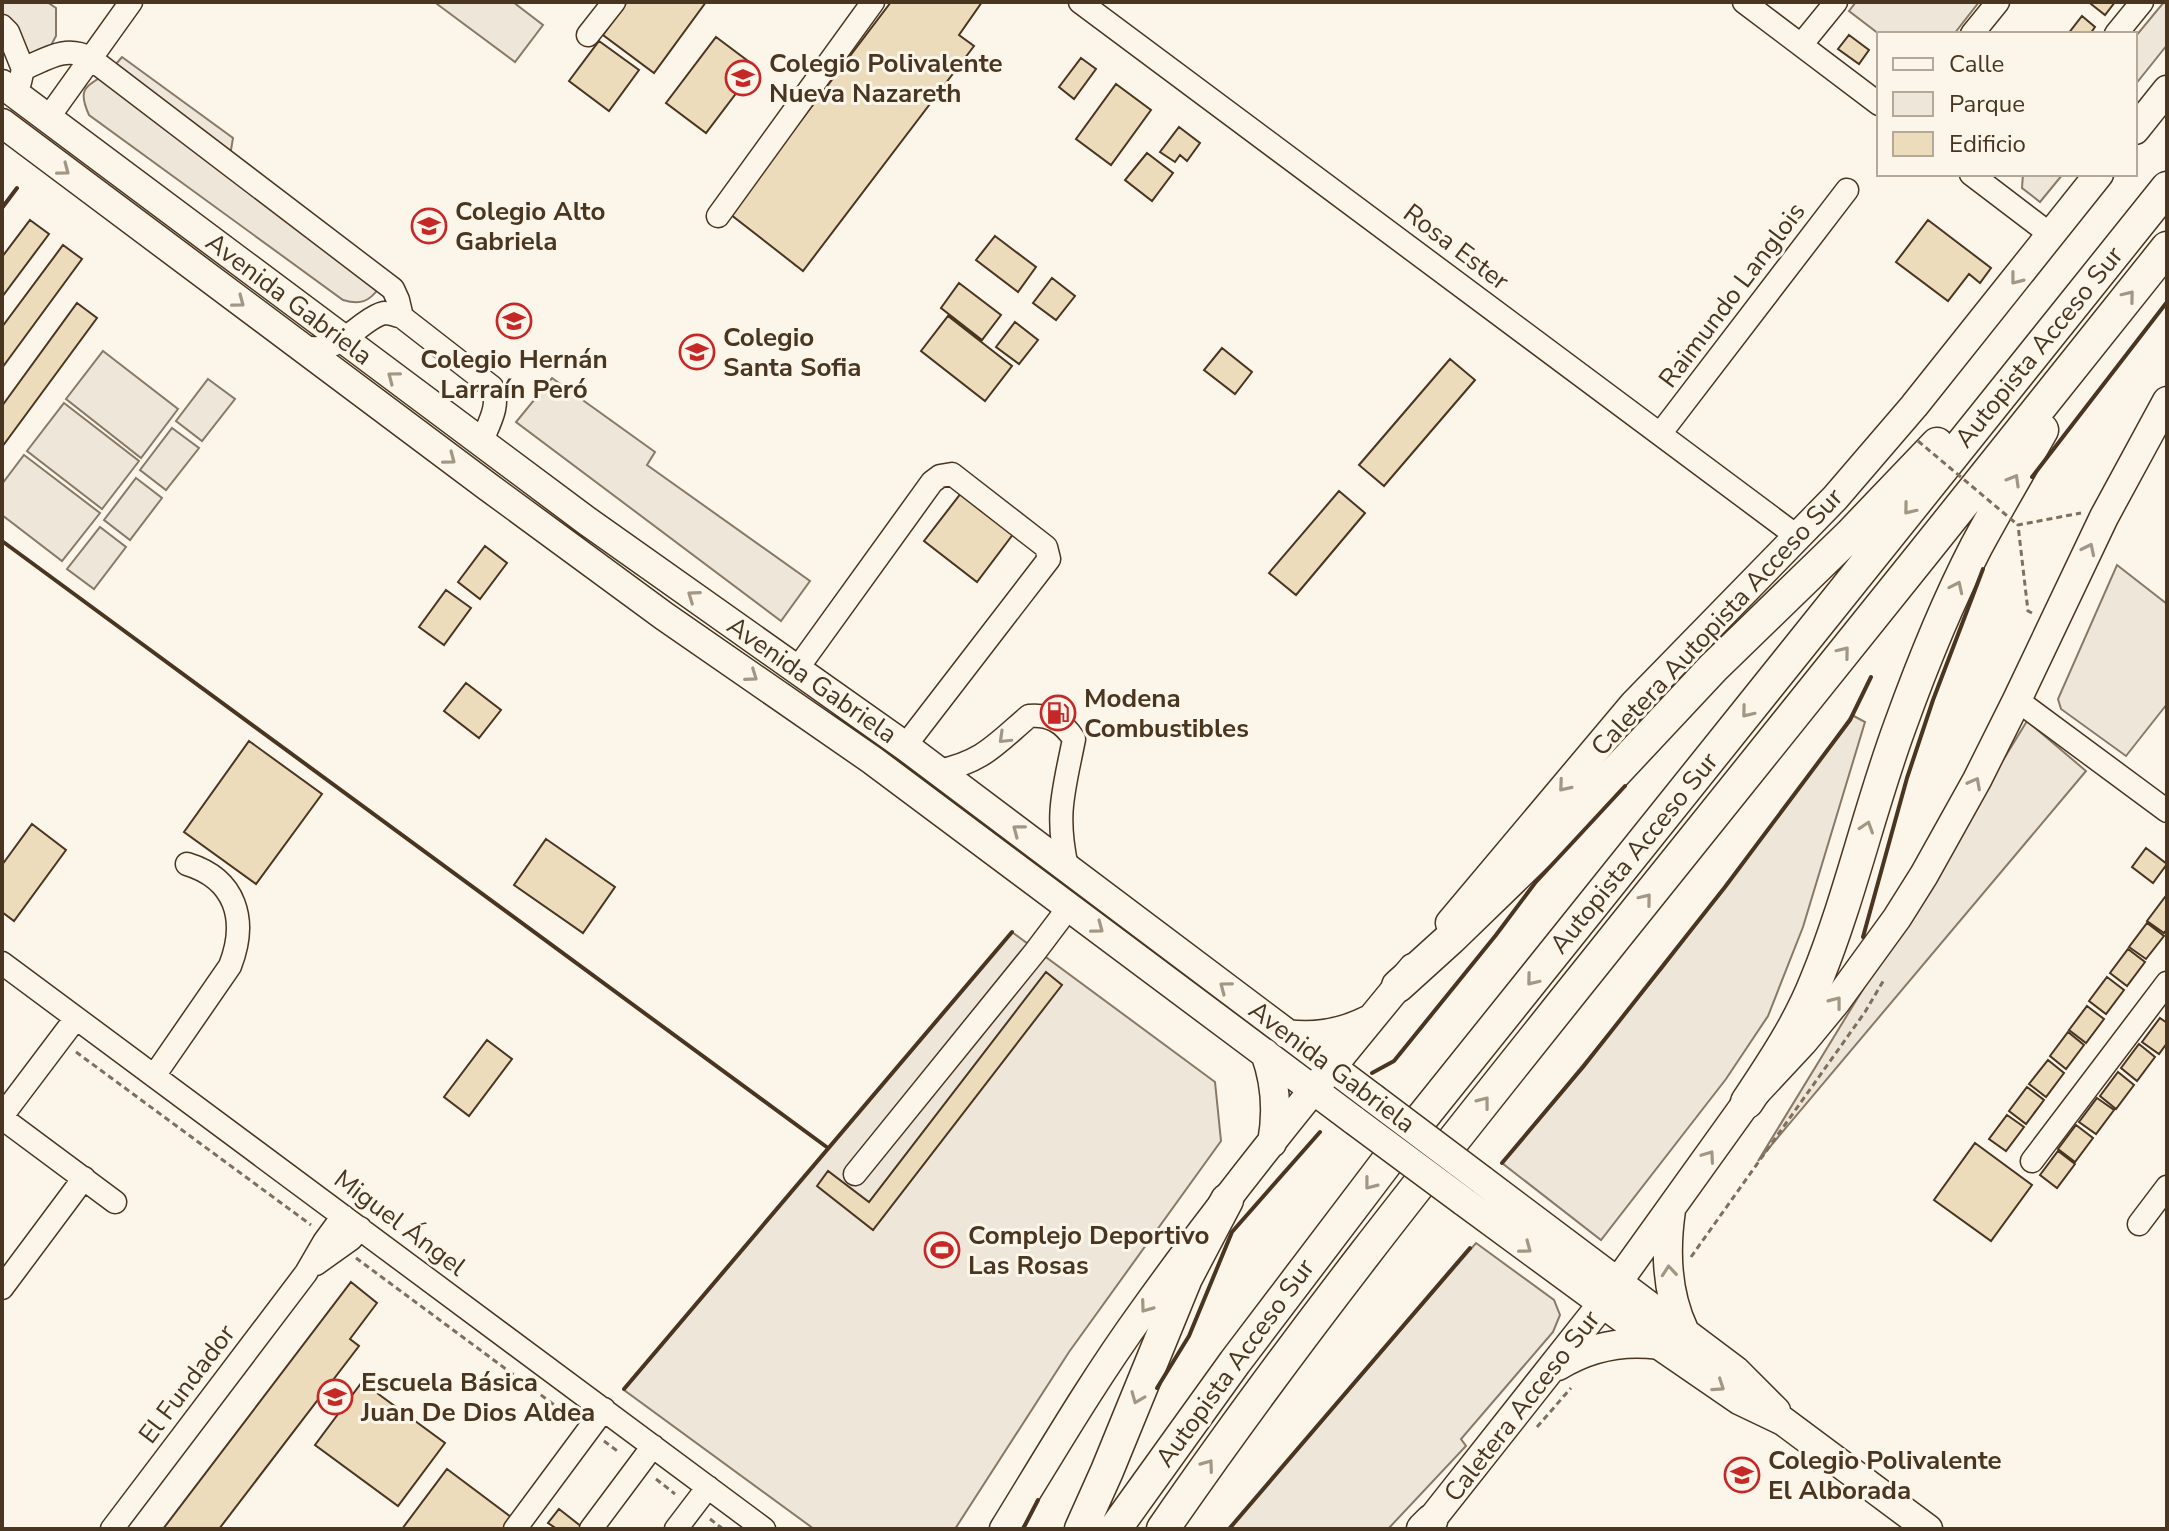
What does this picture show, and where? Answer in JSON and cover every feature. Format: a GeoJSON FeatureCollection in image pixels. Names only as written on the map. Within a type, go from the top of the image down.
{"type":"FeatureCollection","features":[{"type":"Feature","properties":{"kind":"highway","name":"Autopista Acceso Sur"},"geometry":{"type":"LineString","coordinates":[[1115,1529],[1235,1362],[1389,1159],[2167,188]]}},
{"type":"Feature","properties":{"kind":"highway","name":"Autopista Acceso Sur"},"geometry":{"type":"LineString","coordinates":[[1163,1529],[1272,1378],[1431,1169],[2167,248]]}},
{"type":"Feature","properties":{"kind":"highway"},"geometry":{"type":"LineString","coordinates":[[1398,986],[1551,841],[1713,668],[1850,535],[2063,317]]}},
{"type":"Feature","properties":{"kind":"highway"},"geometry":{"type":"LineString","coordinates":[[1747,1102],[1780,1052],[1815,983],[1898,730],[1957,587],[1991,520],[2091,343]]}},
{"type":"Feature","properties":{"kind":"highway"},"geometry":{"type":"LineString","coordinates":[[1081,1529],[1186,1278],[1227,1200]]}},
{"type":"Feature","properties":{"kind":"main road","name":"Avenida Gabriela"},"geometry":{"type":"LineString","coordinates":[[13,82],[48,118],[343,340],[599,530],[905,746],[1482,1180],[1610,1293]]}},
{"type":"Feature","properties":{"kind":"main road"},"geometry":{"type":"LineString","coordinates":[[2137,128],[2167,90]]}},
{"type":"Feature","properties":{"kind":"main road","name":"Avenida Gabriela"},"geometry":{"type":"LineString","coordinates":[[2,123],[586,559],[883,768],[1463,1201],[1610,1293]]}},
{"type":"Feature","properties":{"kind":"main road","name":"Caletera Autopista Acceso Sur"},"geometry":{"type":"LineString","coordinates":[[1331,1067],[1634,704],[1835,498],[1914,406],[2097,176]]}},
{"type":"Feature","properties":{"kind":"main road"},"geometry":{"type":"LineString","coordinates":[[1610,1293],[1747,1102],[1836,1002],[1897,918],[1951,827],[2017,700],[2104,517],[2167,401]]}},
{"type":"Feature","properties":{"kind":"main road"},"geometry":{"type":"LineString","coordinates":[[1287,1034],[1303,1036],[1337,1032],[1372,1017]]}},
{"type":"Feature","properties":{"kind":"main road"},"geometry":{"type":"LineString","coordinates":[[1265,1053],[1276,1098],[1272,1143]]}},
{"type":"Feature","properties":{"kind":"main road"},"geometry":{"type":"LineString","coordinates":[[1004,1529],[1111,1358],[1183,1257],[1331,1067]]}},
{"type":"Feature","properties":{"kind":"main road"},"geometry":{"type":"LineString","coordinates":[[1671,1210],[1669,1275],[1676,1313],[1684,1330]]}},
{"type":"Feature","properties":{"kind":"main road"},"geometry":{"type":"LineString","coordinates":[[1610,1293],[1684,1330],[1749,1382],[1783,1421]]}},
{"type":"Feature","properties":{"kind":"main road"},"geometry":{"type":"LineString","coordinates":[[1610,1293],[1659,1345],[1739,1400],[1783,1421],[1928,1529]]}},
{"type":"Feature","properties":{"kind":"main road","name":"Caletera Acceso Sur"},"geometry":{"type":"LineString","coordinates":[[1426,1526],[1610,1293]]}},
{"type":"Feature","properties":{"kind":"main road"},"geometry":{"type":"LineString","coordinates":[[1548,1373],[1576,1355],[1607,1345],[1642,1342],[1659,1345]]}},
{"type":"Feature","properties":{"kind":"street"},"geometry":{"type":"LineString","coordinates":[[48,118],[131,2]]}},
{"type":"Feature","properties":{"kind":"street"},"geometry":{"type":"LineString","coordinates":[[588,35],[614,2]]}},
{"type":"Feature","properties":{"kind":"street"},"geometry":{"type":"LineString","coordinates":[[718,216],[873,2]]}},
{"type":"Feature","properties":{"kind":"street","name":"Rosa Ester"},"geometry":{"type":"LineString","coordinates":[[1080,2],[1798,537]]}},
{"type":"Feature","properties":{"kind":"street"},"geometry":{"type":"LineString","coordinates":[[1744,2],[1877,102]]}},
{"type":"Feature","properties":{"kind":"street"},"geometry":{"type":"LineString","coordinates":[[1801,45],[1836,2]]}},
{"type":"Feature","properties":{"kind":"street"},"geometry":{"type":"LineString","coordinates":[[1974,32],[1998,2]]}},
{"type":"Feature","properties":{"kind":"street"},"geometry":{"type":"LineString","coordinates":[[2118,32],[2142,2]]}},
{"type":"Feature","properties":{"kind":"street"},"geometry":{"type":"LineString","coordinates":[[2,26],[8,32],[13,82],[69,51],[90,58],[393,289],[402,317]]}},
{"type":"Feature","properties":{"kind":"street"},"geometry":{"type":"LineString","coordinates":[[1997,181],[2051,235]]}},
{"type":"Feature","properties":{"kind":"street","name":"Raimundo Langlois"},"geometry":{"type":"LineString","coordinates":[[1660,434],[1847,190]]}},
{"type":"Feature","properties":{"kind":"street"},"geometry":{"type":"LineString","coordinates":[[298,346],[324,348],[343,340],[378,314],[402,317],[492,387],[497,395],[496,403],[481,443]]}},
{"type":"Feature","properties":{"kind":"street"},"geometry":{"type":"LineString","coordinates":[[797,669],[932,482],[940,476],[952,474],[1046,547],[1049,559],[905,746]]}},
{"type":"Feature","properties":{"kind":"street"},"geometry":{"type":"LineString","coordinates":[[2017,700],[2167,811]]}},
{"type":"Feature","properties":{"kind":"street"},"geometry":{"type":"LineString","coordinates":[[938,771],[967,764],[992,750],[1029,716],[1047,716],[1063,724],[1074,739],[1060,811],[1067,867]]}},
{"type":"Feature","properties":{"kind":"street"},"geometry":{"type":"LineString","coordinates":[[154,1076],[222,979],[236,952],[237,915],[229,893],[211,874],[187,864]]}},
{"type":"Feature","properties":{"kind":"street"},"geometry":{"type":"LineString","coordinates":[[855,1174],[1069,907]]}},
{"type":"Feature","properties":{"kind":"street","name":"Miguel Ángel"},"geometry":{"type":"LineString","coordinates":[[2,963],[764,1529]]}},
{"type":"Feature","properties":{"kind":"street"},"geometry":{"type":"LineString","coordinates":[[2032,1161],[2167,983]]}},
{"type":"Feature","properties":{"kind":"street"},"geometry":{"type":"LineString","coordinates":[[76,1018],[2,1117],[115,1202]]}},
{"type":"Feature","properties":{"kind":"street"},"geometry":{"type":"LineString","coordinates":[[2,1288],[84,1178]]}},
{"type":"Feature","properties":{"kind":"street"},"geometry":{"type":"LineString","coordinates":[[2139,1224],[2167,1187]]}},
{"type":"Feature","properties":{"kind":"street","name":"El Fundador"},"geometry":{"type":"LineString","coordinates":[[112,1529],[306,1273],[351,1222]]}},
{"type":"Feature","properties":{"kind":"street"},"geometry":{"type":"LineString","coordinates":[[515,1529],[604,1409]]}},
{"type":"Feature","properties":{"kind":"street"},"geometry":{"type":"LineString","coordinates":[[591,1529],[653,1446]]}},
{"type":"Feature","properties":{"kind":"street"},"geometry":{"type":"LineString","coordinates":[[676,1529],[708,1487]]}},
{"type":"Feature","properties":{"kind":"path"},"geometry":{"type":"LineString","coordinates":[[1918,441],[2018,525],[2028,611]]}},
{"type":"Feature","properties":{"kind":"path"},"geometry":{"type":"LineString","coordinates":[[2018,525],[2090,511]]}},
{"type":"Feature","properties":{"kind":"path"},"geometry":{"type":"LineString","coordinates":[[59,1039],[723,1529]]}},
{"type":"Feature","properties":{"kind":"green space"},"geometry":{"type":"Polygon","coordinates":[[[2,2],[47,2],[56,8],[56,36],[41,64],[2,44],[2,2]]]}},
{"type":"Feature","properties":{"kind":"green space"},"geometry":{"type":"Polygon","coordinates":[[[438,2],[513,2],[543,25],[515,62],[438,2]]]}},
{"type":"Feature","properties":{"kind":"green space"},"geometry":{"type":"Polygon","coordinates":[[[1856,2],[1979,2],[1956,32],[1877,32],[1849,11],[1856,2]]]}},
{"type":"Feature","properties":{"kind":"green space"},"geometry":{"type":"Polygon","coordinates":[[[2167,2],[2167,45],[2137,82],[2137,35],[2167,2]]]}},
{"type":"Feature","properties":{"kind":"green space"},"geometry":{"type":"Polygon","coordinates":[[[122,57],[233,138],[230,156],[379,288],[375,293],[364,301],[343,300],[89,115],[84,98],[86,88],[122,57]]]}},
{"type":"Feature","properties":{"kind":"green space"},"geometry":{"type":"Polygon","coordinates":[[[2023,176],[2061,176],[2040,202],[2022,188],[2023,176]]]}},
{"type":"Feature","properties":{"kind":"green space"},"geometry":{"type":"Polygon","coordinates":[[[103,351],[178,409],[141,458],[66,399],[103,351]]]}},
{"type":"Feature","properties":{"kind":"green space"},"geometry":{"type":"Polygon","coordinates":[[[552,378],[655,452],[647,465],[810,581],[781,621],[516,422],[552,378]]]}},
{"type":"Feature","properties":{"kind":"green space"},"geometry":{"type":"Polygon","coordinates":[[[208,379],[235,399],[202,441],[176,421],[208,379]]]}},
{"type":"Feature","properties":{"kind":"green space"},"geometry":{"type":"Polygon","coordinates":[[[64,403],[139,461],[102,509],[27,451],[64,403]]]}},
{"type":"Feature","properties":{"kind":"green space"},"geometry":{"type":"Polygon","coordinates":[[[172,428],[199,448],[166,490],[140,470],[172,428]]]}},
{"type":"Feature","properties":{"kind":"green space"},"geometry":{"type":"Polygon","coordinates":[[[24,455],[100,513],[62,561],[2,515],[2,484],[24,455]]]}},
{"type":"Feature","properties":{"kind":"green space"},"geometry":{"type":"Polygon","coordinates":[[[136,478],[162,498],[130,540],[104,520],[136,478]]]}},
{"type":"Feature","properties":{"kind":"green space"},"geometry":{"type":"Polygon","coordinates":[[[100,527],[126,547],[94,589],[67,569],[100,527]]]}},
{"type":"Feature","properties":{"kind":"green space"},"geometry":{"type":"Polygon","coordinates":[[[2117,565],[2167,604],[2167,704],[2126,756],[2061,709],[2058,699],[2117,565]]]}},
{"type":"Feature","properties":{"kind":"green space"},"geometry":{"type":"Polygon","coordinates":[[[1852,715],[1865,722],[1803,927],[1768,1016],[1726,1079],[1601,1240],[1502,1163],[1662,969],[1852,715]]]}},
{"type":"Feature","properties":{"kind":"green space"},"geometry":{"type":"Polygon","coordinates":[[[2027,721],[2086,771],[1758,1161],[2027,721]]]}},
{"type":"Feature","properties":{"kind":"green space","name":"Complejo Deportivo Las Rosas"},"geometry":{"type":"Polygon","coordinates":[[[1012,932],[1215,1082],[1221,1141],[1069,1352],[955,1529],[814,1529],[624,1390],[1012,932]]]}},
{"type":"Feature","properties":{"kind":"green space"},"geometry":{"type":"Polygon","coordinates":[[[1476,1243],[1554,1300],[1560,1315],[1553,1332],[1461,1439],[1466,1446],[1388,1529],[1229,1529],[1476,1243]]]}},
{"type":"Feature","properties":{"kind":"building"},"geometry":{"type":"Polygon","coordinates":[[[627,2],[706,2],[654,73],[603,35],[627,2]]]}},
{"type":"Feature","properties":{"kind":"building"},"geometry":{"type":"Polygon","coordinates":[[[891,2],[982,2],[959,35],[974,46],[803,271],[730,214],[891,2]]]}},
{"type":"Feature","properties":{"kind":"building"},"geometry":{"type":"Polygon","coordinates":[[[2115,2],[2105,15],[2091,4],[2115,2]]]}},
{"type":"Feature","properties":{"kind":"building"},"geometry":{"type":"Polygon","coordinates":[[[2082,16],[2095,27],[2091,32],[2070,32],[2082,16]]]}},
{"type":"Feature","properties":{"kind":"building"},"geometry":{"type":"Polygon","coordinates":[[[1849,35],[1869,50],[1859,64],[1838,49],[1849,35]]]}},
{"type":"Feature","properties":{"kind":"building"},"geometry":{"type":"Polygon","coordinates":[[[716,37],[756,67],[706,133],[666,103],[716,37]]]}},
{"type":"Feature","properties":{"kind":"building"},"geometry":{"type":"Polygon","coordinates":[[[599,41],[639,70],[609,111],[569,81],[599,41]]]}},
{"type":"Feature","properties":{"kind":"building"},"geometry":{"type":"Polygon","coordinates":[[[1081,58],[1096,69],[1074,99],[1059,87],[1081,58]]]}},
{"type":"Feature","properties":{"kind":"building"},"geometry":{"type":"Polygon","coordinates":[[[1116,84],[1151,110],[1111,165],[1076,139],[1116,84]]]}},
{"type":"Feature","properties":{"kind":"building"},"geometry":{"type":"Polygon","coordinates":[[[1179,127],[1200,143],[1187,161],[1180,155],[1175,162],[1160,152],[1179,127]]]}},
{"type":"Feature","properties":{"kind":"building"},"geometry":{"type":"Polygon","coordinates":[[[1147,153],[1173,173],[1152,201],[1125,180],[1147,153]]]}},
{"type":"Feature","properties":{"kind":"building"},"geometry":{"type":"Polygon","coordinates":[[[30,220],[49,234],[2,297],[2,257],[30,220]]]}},
{"type":"Feature","properties":{"kind":"building"},"geometry":{"type":"Polygon","coordinates":[[[1928,220],[1991,268],[1980,283],[1969,274],[1948,301],[1896,262],[1928,220]]]}},
{"type":"Feature","properties":{"kind":"building"},"geometry":{"type":"Polygon","coordinates":[[[995,236],[1036,267],[1018,292],[976,260],[995,236]]]}},
{"type":"Feature","properties":{"kind":"building"},"geometry":{"type":"Polygon","coordinates":[[[63,245],[82,259],[2,368],[2,327],[63,245]]]}},
{"type":"Feature","properties":{"kind":"building"},"geometry":{"type":"Polygon","coordinates":[[[1052,278],[1075,296],[1056,320],[1033,303],[1052,278]]]}},
{"type":"Feature","properties":{"kind":"building"},"geometry":{"type":"Polygon","coordinates":[[[959,283],[1001,315],[982,340],[941,308],[959,283]]]}},
{"type":"Feature","properties":{"kind":"building"},"geometry":{"type":"Polygon","coordinates":[[[77,303],[97,318],[2,447],[2,406],[77,303]]]}},
{"type":"Feature","properties":{"kind":"building"},"geometry":{"type":"Polygon","coordinates":[[[948,316],[1012,366],[985,401],[921,351],[948,316]]]}},
{"type":"Feature","properties":{"kind":"building"},"geometry":{"type":"Polygon","coordinates":[[[1015,322],[1038,340],[1019,364],[996,347],[1015,322]]]}},
{"type":"Feature","properties":{"kind":"building"},"geometry":{"type":"Polygon","coordinates":[[[1222,348],[1252,372],[1235,394],[1204,370],[1222,348]]]}},
{"type":"Feature","properties":{"kind":"building"},"geometry":{"type":"Polygon","coordinates":[[[1450,359],[1475,380],[1384,486],[1359,465],[1450,359]]]}},
{"type":"Feature","properties":{"kind":"building"},"geometry":{"type":"Polygon","coordinates":[[[965,488],[1017,529],[977,582],[924,541],[965,488]]]}},
{"type":"Feature","properties":{"kind":"building"},"geometry":{"type":"Polygon","coordinates":[[[1339,491],[1365,513],[1296,595],[1269,573],[1339,491]]]}},
{"type":"Feature","properties":{"kind":"building"},"geometry":{"type":"Polygon","coordinates":[[[485,546],[507,563],[480,599],[458,582],[485,546]]]}},
{"type":"Feature","properties":{"kind":"building"},"geometry":{"type":"Polygon","coordinates":[[[446,590],[471,608],[444,645],[419,627],[446,590]]]}},
{"type":"Feature","properties":{"kind":"building"},"geometry":{"type":"Polygon","coordinates":[[[466,683],[501,710],[479,738],[444,711],[466,683]]]}},
{"type":"Feature","properties":{"kind":"building"},"geometry":{"type":"Polygon","coordinates":[[[249,741],[322,794],[256,884],[184,832],[249,741]]]}},
{"type":"Feature","properties":{"kind":"building"},"geometry":{"type":"Polygon","coordinates":[[[32,824],[66,850],[14,921],[2,912],[2,865],[32,824]]]}},
{"type":"Feature","properties":{"kind":"building"},"geometry":{"type":"Polygon","coordinates":[[[546,839],[615,887],[583,933],[514,885],[546,839]]]}},
{"type":"Feature","properties":{"kind":"building"},"geometry":{"type":"Polygon","coordinates":[[[2146,848],[2167,864],[2153,883],[2132,867],[2146,848]]]}},
{"type":"Feature","properties":{"kind":"building"},"geometry":{"type":"Polygon","coordinates":[[[2165,897],[2167,929],[2164,933],[2147,921],[2165,897]]]}},
{"type":"Feature","properties":{"kind":"building"},"geometry":{"type":"Polygon","coordinates":[[[2147,923],[2164,936],[2146,959],[2129,947],[2147,923]]]}},
{"type":"Feature","properties":{"kind":"building"},"geometry":{"type":"Polygon","coordinates":[[[2128,949],[2145,962],[2127,986],[2110,973],[2128,949]]]}},
{"type":"Feature","properties":{"kind":"building"},"geometry":{"type":"Polygon","coordinates":[[[1046,972],[1062,985],[873,1230],[817,1186],[828,1171],[869,1202],[1046,972]]]}},
{"type":"Feature","properties":{"kind":"building"},"geometry":{"type":"Polygon","coordinates":[[[2107,977],[2124,990],[2106,1014],[2089,1001],[2107,977]]]}},
{"type":"Feature","properties":{"kind":"building"},"geometry":{"type":"Polygon","coordinates":[[[2087,1006],[2104,1019],[2086,1043],[2069,1030],[2087,1006]]]}},
{"type":"Feature","properties":{"kind":"building"},"geometry":{"type":"Polygon","coordinates":[[[2160,1018],[2167,1023],[2167,1043],[2159,1054],[2142,1042],[2160,1018]]]}},
{"type":"Feature","properties":{"kind":"building"},"geometry":{"type":"Polygon","coordinates":[[[2068,1032],[2084,1045],[2066,1069],[2050,1056],[2068,1032]]]}},
{"type":"Feature","properties":{"kind":"building"},"geometry":{"type":"Polygon","coordinates":[[[487,1040],[512,1059],[469,1116],[444,1097],[487,1040]]]}},
{"type":"Feature","properties":{"kind":"building"},"geometry":{"type":"Polygon","coordinates":[[[2139,1044],[2155,1057],[2137,1081],[2121,1068],[2139,1044]]]}},
{"type":"Feature","properties":{"kind":"building"},"geometry":{"type":"Polygon","coordinates":[[[2048,1060],[2064,1073],[2046,1097],[2029,1084],[2048,1060]]]}},
{"type":"Feature","properties":{"kind":"building"},"geometry":{"type":"Polygon","coordinates":[[[2118,1072],[2134,1085],[2116,1109],[2100,1096],[2118,1072]]]}},
{"type":"Feature","properties":{"kind":"building"},"geometry":{"type":"Polygon","coordinates":[[[2027,1087],[2044,1100],[2026,1124],[2009,1111],[2027,1087]]]}},
{"type":"Feature","properties":{"kind":"building"},"geometry":{"type":"Polygon","coordinates":[[[2097,1098],[2114,1110],[2096,1134],[2079,1122],[2097,1098]]]}},
{"type":"Feature","properties":{"kind":"building"},"geometry":{"type":"Polygon","coordinates":[[[2007,1115],[2024,1127],[2006,1151],[1989,1139],[2007,1115]]]}},
{"type":"Feature","properties":{"kind":"building"},"geometry":{"type":"Polygon","coordinates":[[[2076,1125],[2093,1138],[2075,1162],[2058,1149],[2076,1125]]]}},
{"type":"Feature","properties":{"kind":"building"},"geometry":{"type":"Polygon","coordinates":[[[1975,1143],[2032,1185],[1991,1241],[1934,1200],[1975,1143]]]}},
{"type":"Feature","properties":{"kind":"building"},"geometry":{"type":"Polygon","coordinates":[[[2058,1151],[2075,1164],[2057,1188],[2040,1175],[2058,1151]]]}},
{"type":"Feature","properties":{"kind":"building"},"geometry":{"type":"Polygon","coordinates":[[[351,1282],[377,1303],[350,1339],[359,1346],[219,1529],[163,1529],[351,1282]]]}},
{"type":"Feature","properties":{"kind":"building"},"geometry":{"type":"Polygon","coordinates":[[[362,1382],[445,1443],[398,1506],[315,1445],[362,1382]]]}},
{"type":"Feature","properties":{"kind":"building"},"geometry":{"type":"Polygon","coordinates":[[[447,1469],[515,1520],[509,1529],[402,1529],[447,1469]]]}},
{"type":"Feature","properties":{"kind":"building"},"geometry":{"type":"Polygon","coordinates":[[[559,1509],[581,1529],[557,1529],[548,1523],[559,1509]]]}},
{"type":"Feature","properties":{"kind":"wall"},"geometry":{"type":"LineString","coordinates":[[2,208],[17,188]]}},
{"type":"Feature","properties":{"kind":"wall"},"geometry":{"type":"LineString","coordinates":[[2032,477],[2167,302]]}},
{"type":"Feature","properties":{"kind":"wall"},"geometry":{"type":"LineString","coordinates":[[2,541],[828,1148]]}},
{"type":"Feature","properties":{"kind":"wall"},"geometry":{"type":"LineString","coordinates":[[1863,937],[1907,778],[1983,569]]}},
{"type":"Feature","properties":{"kind":"wall"},"geometry":{"type":"LineString","coordinates":[[1502,1163],[1583,1067],[1725,887],[1850,720],[1871,677]]}},
{"type":"Feature","properties":{"kind":"wall"},"geometry":{"type":"LineString","coordinates":[[1372,1073],[1394,1061],[1535,883],[1625,786]]}},
{"type":"Feature","properties":{"kind":"wall"},"geometry":{"type":"LineString","coordinates":[[624,1389],[1012,932]]}},
{"type":"Feature","properties":{"kind":"wall"},"geometry":{"type":"LineString","coordinates":[[1157,1388],[1189,1336],[1232,1232],[1320,1132]]}},
{"type":"Feature","properties":{"kind":"wall"},"geometry":{"type":"LineString","coordinates":[[1229,1529],[1470,1248]]}},
{"type":"Feature","properties":{"kind":"wall"},"geometry":{"type":"LineString","coordinates":[[1023,1529],[1038,1500]]}},
{"type":"Feature","properties":{"kind":"place","name":"Colegio Polivalente Nueva Nazareth"},"geometry":{"type":"Point","coordinates":[743,78]}},
{"type":"Feature","properties":{"kind":"place","name":"Colegio Alto Gabriela"},"geometry":{"type":"Point","coordinates":[429,226]}},
{"type":"Feature","properties":{"kind":"place","name":"Colegio Hernán Larraín Peró"},"geometry":{"type":"Point","coordinates":[514,321]}},
{"type":"Feature","properties":{"kind":"place","name":"Colegio Santa Sofia"},"geometry":{"type":"Point","coordinates":[697,352]}},
{"type":"Feature","properties":{"kind":"place","name":"Modena Combustibles"},"geometry":{"type":"Point","coordinates":[1058,713]}},
{"type":"Feature","properties":{"kind":"place","name":"Complejo Deportivo Las Rosas"},"geometry":{"type":"Point","coordinates":[942,1250]}},
{"type":"Feature","properties":{"kind":"place","name":"Escuela Básica Juan De Dios Aldea"},"geometry":{"type":"Point","coordinates":[335,1397]}},
{"type":"Feature","properties":{"kind":"place","name":"Colegio Polivalente El Alborada"},"geometry":{"type":"Point","coordinates":[1742,1475]}}]}
